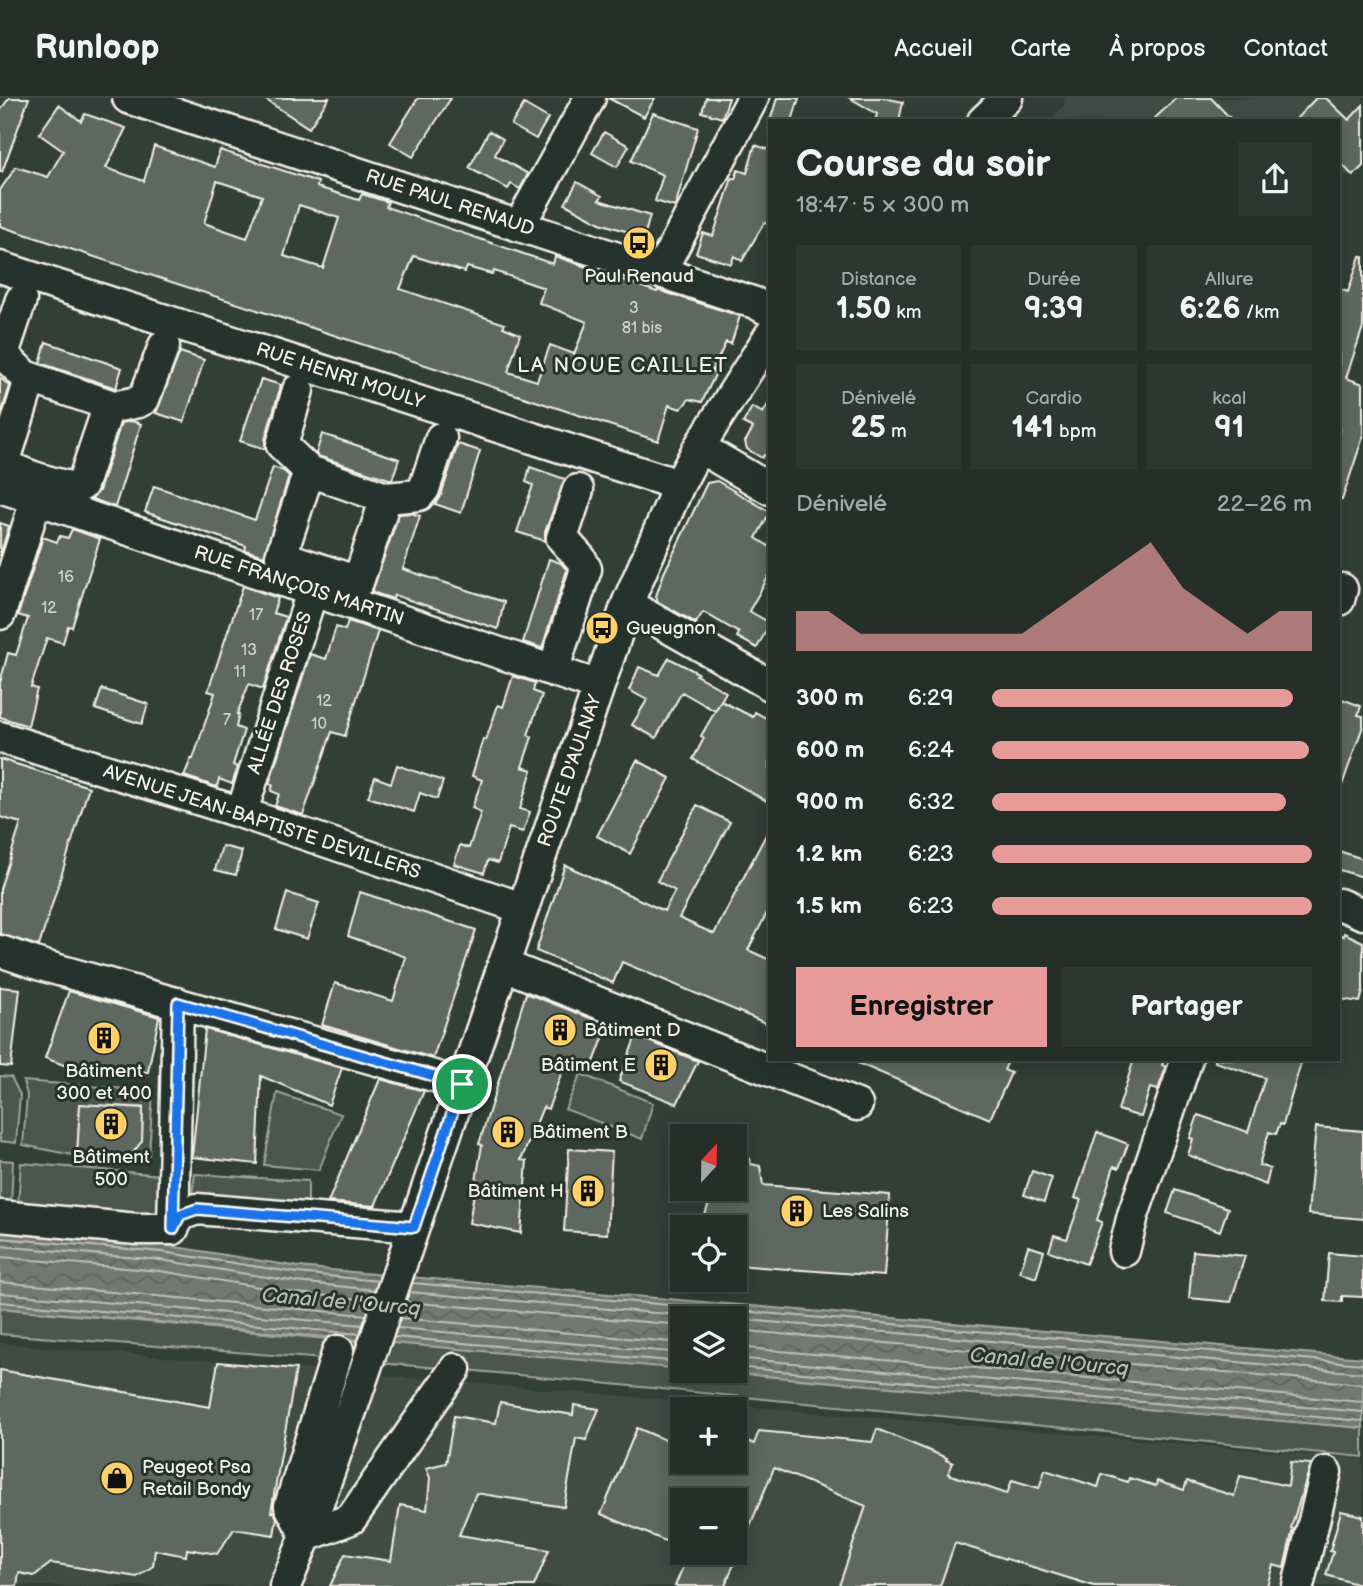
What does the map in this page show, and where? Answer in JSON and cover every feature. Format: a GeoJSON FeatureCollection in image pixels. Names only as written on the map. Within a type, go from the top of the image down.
{"type":"FeatureCollection","features":[{"type":"Feature","properties":{"kind":"street","name":"RUE PAUL RENAUD"},"geometry":{"type":"LineString","coordinates":[[128,98],[755,303],[768,310]]}},
{"type":"Feature","properties":{"kind":"street"},"geometry":{"type":"LineString","coordinates":[[519,226],[590,98]]}},
{"type":"Feature","properties":{"kind":"street"},"geometry":{"type":"LineString","coordinates":[[660,272],[753,98]]}},
{"type":"Feature","properties":{"kind":"street"},"geometry":{"type":"LineString","coordinates":[[985,119],[1007,98]]}},
{"type":"Feature","properties":{"kind":"street","name":"RUE HENRI MOULY"},"geometry":{"type":"LineString","coordinates":[[0,267],[679,485]]}},
{"type":"Feature","properties":{"kind":"street"},"geometry":{"type":"LineString","coordinates":[[21,300],[5,348],[5,356],[29,383],[6,462],[40,489],[76,488],[82,485],[108,408],[144,399],[164,346]]}},
{"type":"Feature","properties":{"kind":"street","name":"ROUTE D'AULNAY"},"geometry":{"type":"LineString","coordinates":[[306,1536],[627,604],[679,485],[699,447],[768,338]]}},
{"type":"Feature","properties":{"kind":"street"},"geometry":{"type":"LineString","coordinates":[[25,376],[113,406]]}},
{"type":"Feature","properties":{"kind":"street"},"geometry":{"type":"LineString","coordinates":[[298,390],[282,444],[309,471],[386,498],[419,495],[424,489],[441,438]]}},
{"type":"Feature","properties":{"kind":"street"},"geometry":{"type":"LineString","coordinates":[[699,447],[768,488]]}},
{"type":"Feature","properties":{"kind":"street"},"geometry":{"type":"LineString","coordinates":[[309,471],[281,555],[316,580],[358,582],[386,498]]}},
{"type":"Feature","properties":{"kind":"street","name":"RUE FRANÇOIS MARTIN"},"geometry":{"type":"LineString","coordinates":[[0,487],[40,489],[316,580],[599,686]]}},
{"type":"Feature","properties":{"kind":"street"},"geometry":{"type":"LineString","coordinates":[[0,614],[40,489]]}},
{"type":"Feature","properties":{"kind":"street"},"geometry":{"type":"LineString","coordinates":[[553,671],[586,569],[581,559],[562,538],[578,489]]}},
{"type":"Feature","properties":{"kind":"street","name":"ALLÉE DES ROSES"},"geometry":{"type":"LineString","coordinates":[[247,796],[316,580]]}},
{"type":"Feature","properties":{"kind":"street"},"geometry":{"type":"LineString","coordinates":[[627,604],[768,684]]}},
{"type":"Feature","properties":{"kind":"street","name":"AVENUE JEAN-BAPTISTE DEVILLERS"},"geometry":{"type":"LineString","coordinates":[[0,737],[242,813],[523,908]]}},
{"type":"Feature","properties":{"kind":"street"},"geometry":{"type":"LineString","coordinates":[[1340,904],[1363,914]]}},
{"type":"Feature","properties":{"kind":"street"},"geometry":{"type":"LineString","coordinates":[[0,951],[41,965],[462,1084]]}},
{"type":"Feature","properties":{"kind":"street"},"geometry":{"type":"LineString","coordinates":[[503,965],[856,1105]]}},
{"type":"Feature","properties":{"kind":"street"},"geometry":{"type":"LineString","coordinates":[[173,1229],[178,1003]]}},
{"type":"Feature","properties":{"kind":"street"},"geometry":{"type":"LineString","coordinates":[[1124,1251],[1133,1215],[1186,1061]]}},
{"type":"Feature","properties":{"kind":"street"},"geometry":{"type":"LineString","coordinates":[[173,1229],[180,1215],[197,1209],[414,1227]]}},
{"type":"Feature","properties":{"kind":"street"},"geometry":{"type":"LineString","coordinates":[[0,1216],[173,1229]]}},
{"type":"Feature","properties":{"kind":"street"},"geometry":{"type":"LineString","coordinates":[[306,1536],[290,1506],[338,1350]]}},
{"type":"Feature","properties":{"kind":"street"},"geometry":{"type":"LineString","coordinates":[[285,1586],[306,1536],[351,1519],[455,1369]]}},
{"type":"Feature","properties":{"kind":"street"},"geometry":{"type":"LineString","coordinates":[[1298,1586],[1326,1472]]}},
{"type":"Feature","properties":{"kind":"shaded area"},"geometry":{"type":"Polygon","coordinates":[[[1065,98],[1363,98],[1363,166],[1353,176],[1340,175],[1340,119],[1051,119],[1064,105],[1065,98]]]}},
{"type":"Feature","properties":{"kind":"shaded area"},"geometry":{"type":"Polygon","coordinates":[[[581,1074],[653,1103],[642,1139],[565,1109],[581,1074]]]}},
{"type":"Feature","properties":{"kind":"shaded area"},"geometry":{"type":"Polygon","coordinates":[[[0,1076],[11,1077],[20,1095],[16,1143],[0,1141],[0,1076]]]}},
{"type":"Feature","properties":{"kind":"shaded area"},"geometry":{"type":"Polygon","coordinates":[[[23,1081],[153,1091],[149,1155],[129,1158],[142,1141],[143,1107],[80,1105],[77,1156],[23,1145],[27,1095],[23,1081]]]}},
{"type":"Feature","properties":{"kind":"shaded area"},"geometry":{"type":"Polygon","coordinates":[[[277,1093],[341,1114],[319,1170],[264,1165],[277,1093]]]}},
{"type":"Feature","properties":{"kind":"shaded area"},"geometry":{"type":"Polygon","coordinates":[[[0,1160],[13,1161],[11,1208],[0,1207],[0,1160]]]}},
{"type":"Feature","properties":{"kind":"shaded area"},"geometry":{"type":"Polygon","coordinates":[[[21,1163],[161,1175],[159,1219],[18,1205],[21,1163]]]}},
{"type":"Feature","properties":{"kind":"shaded area"},"geometry":{"type":"Polygon","coordinates":[[[195,1174],[308,1181],[308,1211],[191,1200],[195,1174]]]}},
{"type":"Feature","properties":{"kind":"shaded area"},"geometry":{"type":"Polygon","coordinates":[[[0,1308],[349,1341],[670,1367],[670,1383],[747,1383],[747,1373],[1363,1428],[1363,1457],[455,1369],[0,1334],[0,1308]]]}},
{"type":"Feature","properties":{"kind":"shaded area"},"geometry":{"type":"Polygon","coordinates":[[[0,1343],[670,1400],[670,1474],[747,1474],[747,1407],[1363,1459],[1363,1586],[0,1586],[0,1343]]]}},
{"type":"Feature","properties":{"kind":"water","name":"Canal de l'Ourcq"},"geometry":{"type":"Polygon","coordinates":[[[0,1231],[163,1245],[299,1267],[1363,1358],[1363,1428],[747,1375],[747,1306],[670,1306],[670,1368],[0,1308],[0,1231]]]}},
{"type":"Feature","properties":{"kind":"building"},"geometry":{"type":"Polygon","coordinates":[[[9,98],[29,98],[0,172],[0,111],[9,98]]]}},
{"type":"Feature","properties":{"kind":"building"},"geometry":{"type":"Polygon","coordinates":[[[263,98],[329,98],[309,128],[263,98]]]}},
{"type":"Feature","properties":{"kind":"building"},"geometry":{"type":"Polygon","coordinates":[[[418,98],[451,98],[413,157],[390,143],[418,98]]]}},
{"type":"Feature","properties":{"kind":"building"},"geometry":{"type":"Polygon","coordinates":[[[608,98],[655,98],[644,117],[608,98]]]}},
{"type":"Feature","properties":{"kind":"building"},"geometry":{"type":"Polygon","coordinates":[[[706,98],[729,98],[722,118],[702,112],[706,98]]]}},
{"type":"Feature","properties":{"kind":"building"},"geometry":{"type":"Polygon","coordinates":[[[777,98],[799,98],[793,119],[771,119],[777,98]]]}},
{"type":"Feature","properties":{"kind":"building"},"geometry":{"type":"Polygon","coordinates":[[[850,98],[884,98],[903,102],[899,119],[876,119],[877,114],[850,98]]]}},
{"type":"Feature","properties":{"kind":"building"},"geometry":{"type":"Polygon","coordinates":[[[1176,98],[1211,98],[1231,119],[1154,119],[1176,98]]]}},
{"type":"Feature","properties":{"kind":"building"},"geometry":{"type":"Polygon","coordinates":[[[1316,98],[1326,98],[1349,120],[1363,105],[1363,166],[1353,176],[1340,162],[1340,119],[1296,119],[1316,98]]]}},
{"type":"Feature","properties":{"kind":"building"},"geometry":{"type":"Polygon","coordinates":[[[524,104],[548,118],[536,139],[511,125],[524,104]]]}},
{"type":"Feature","properties":{"kind":"building"},"geometry":{"type":"Polygon","coordinates":[[[59,105],[81,121],[85,114],[126,128],[106,168],[144,181],[154,146],[215,167],[220,150],[318,182],[317,187],[359,200],[362,194],[388,202],[386,207],[553,264],[555,256],[657,292],[658,290],[740,316],[731,344],[726,342],[712,371],[716,373],[702,402],[689,399],[681,409],[669,405],[658,441],[0,226],[0,190],[16,167],[48,177],[63,151],[39,134],[59,105]],[[217,181],[204,223],[247,238],[262,196],[217,181]],[[299,205],[284,256],[323,268],[339,218],[299,205]],[[414,256],[400,289],[505,324],[503,327],[520,334],[508,372],[537,381],[550,345],[574,354],[587,322],[539,303],[544,288],[494,271],[492,274],[467,267],[465,272],[414,256]]]}},
{"type":"Feature","properties":{"kind":"building"},"geometry":{"type":"Polygon","coordinates":[[[653,113],[698,128],[675,207],[655,201],[663,175],[631,161],[653,113]]]}},
{"type":"Feature","properties":{"kind":"building"},"geometry":{"type":"Polygon","coordinates":[[[489,131],[503,139],[495,155],[528,174],[520,189],[511,184],[508,189],[469,168],[489,131]]]}},
{"type":"Feature","properties":{"kind":"building"},"geometry":{"type":"Polygon","coordinates":[[[604,132],[629,146],[617,167],[592,153],[604,132]]]}},
{"type":"Feature","properties":{"kind":"building"},"geometry":{"type":"Polygon","coordinates":[[[755,145],[768,149],[768,224],[764,223],[742,261],[734,256],[731,264],[696,253],[703,233],[713,236],[732,178],[735,179],[738,170],[747,173],[755,145]]]}},
{"type":"Feature","properties":{"kind":"building"},"geometry":{"type":"Polygon","coordinates":[[[577,182],[602,196],[599,200],[650,216],[644,237],[600,223],[565,204],[577,182]]]}},
{"type":"Feature","properties":{"kind":"building"},"geometry":{"type":"Polygon","coordinates":[[[1360,256],[1363,257],[1363,327],[1346,378],[1363,384],[1363,437],[1342,500],[1340,289],[1348,292],[1360,256]]]}},
{"type":"Feature","properties":{"kind":"building"},"geometry":{"type":"Polygon","coordinates":[[[46,342],[122,368],[116,388],[40,363],[46,342]]]}},
{"type":"Feature","properties":{"kind":"building"},"geometry":{"type":"Polygon","coordinates":[[[180,352],[204,360],[184,422],[156,413],[180,352]]]}},
{"type":"Feature","properties":{"kind":"building"},"geometry":{"type":"Polygon","coordinates":[[[0,378],[10,386],[0,417],[0,378]]]}},
{"type":"Feature","properties":{"kind":"building"},"geometry":{"type":"Polygon","coordinates":[[[261,379],[281,385],[265,440],[265,449],[240,441],[261,379]]]}},
{"type":"Feature","properties":{"kind":"building"},"geometry":{"type":"Polygon","coordinates":[[[768,404],[768,457],[764,455],[762,458],[747,449],[745,442],[753,428],[743,423],[752,407],[763,413],[768,404]]]}},
{"type":"Feature","properties":{"kind":"building"},"geometry":{"type":"Polygon","coordinates":[[[132,421],[141,424],[115,507],[92,499],[99,491],[121,423],[132,421]]]}},
{"type":"Feature","properties":{"kind":"building"},"geometry":{"type":"Polygon","coordinates":[[[322,434],[399,459],[392,480],[318,456],[316,454],[322,434]]]}},
{"type":"Feature","properties":{"kind":"building"},"geometry":{"type":"Polygon","coordinates":[[[458,444],[480,451],[461,513],[435,504],[441,495],[458,444]]]}},
{"type":"Feature","properties":{"kind":"building"},"geometry":{"type":"Polygon","coordinates":[[[273,467],[289,476],[264,556],[245,550],[246,546],[145,512],[154,486],[255,520],[273,467]]]}},
{"type":"Feature","properties":{"kind":"building"},"geometry":{"type":"Polygon","coordinates":[[[530,467],[565,479],[545,532],[545,541],[517,532],[533,485],[526,482],[530,467]]]}},
{"type":"Feature","properties":{"kind":"building"},"geometry":{"type":"Polygon","coordinates":[[[717,481],[768,511],[756,538],[768,546],[768,578],[749,611],[768,622],[757,648],[737,637],[739,633],[703,612],[696,623],[658,602],[656,596],[664,573],[707,483],[717,481]]]}},
{"type":"Feature","properties":{"kind":"building"},"geometry":{"type":"Polygon","coordinates":[[[411,513],[420,516],[403,569],[504,602],[498,629],[394,595],[393,599],[372,592],[399,514],[411,513]]]}},
{"type":"Feature","properties":{"kind":"building"},"geometry":{"type":"Polygon","coordinates":[[[0,523],[9,526],[0,556],[0,523]]]}},
{"type":"Feature","properties":{"kind":"building"},"geometry":{"type":"Polygon","coordinates":[[[72,529],[100,539],[72,627],[68,626],[63,643],[47,638],[31,687],[37,689],[28,726],[0,717],[0,683],[8,653],[16,655],[28,618],[18,615],[43,537],[57,542],[60,536],[68,538],[72,529]]]}},
{"type":"Feature","properties":{"kind":"building"},"geometry":{"type":"Polygon","coordinates":[[[549,559],[561,563],[567,570],[542,648],[523,642],[549,559]]]}},
{"type":"Feature","properties":{"kind":"building"},"geometry":{"type":"Polygon","coordinates":[[[243,586],[278,598],[273,613],[286,617],[263,689],[249,684],[237,714],[236,727],[244,730],[233,765],[238,767],[232,784],[219,779],[217,787],[184,776],[193,759],[215,693],[208,691],[243,586]]]}},
{"type":"Feature","properties":{"kind":"building"},"geometry":{"type":"Polygon","coordinates":[[[348,621],[378,631],[345,736],[332,732],[303,815],[275,806],[279,794],[271,791],[273,785],[269,784],[310,654],[326,659],[336,627],[345,630],[348,621]]]}},
{"type":"Feature","properties":{"kind":"building"},"geometry":{"type":"Polygon","coordinates":[[[669,658],[726,692],[715,711],[682,692],[656,738],[632,725],[647,700],[629,690],[639,667],[659,675],[669,658]]]}},
{"type":"Feature","properties":{"kind":"building"},"geometry":{"type":"Polygon","coordinates":[[[513,676],[535,683],[533,691],[542,695],[528,735],[532,737],[522,767],[532,770],[520,809],[530,812],[523,832],[509,828],[498,863],[488,860],[484,873],[454,864],[460,845],[469,848],[481,812],[472,808],[482,780],[472,776],[483,739],[486,740],[498,705],[503,707],[513,676]]]}},
{"type":"Feature","properties":{"kind":"building"},"geometry":{"type":"Polygon","coordinates":[[[102,689],[148,704],[142,724],[95,709],[102,689]]]}},
{"type":"Feature","properties":{"kind":"building"},"geometry":{"type":"Polygon","coordinates":[[[1340,698],[1361,706],[1358,715],[1363,716],[1363,726],[1341,788],[1340,698]]]}},
{"type":"Feature","properties":{"kind":"building"},"geometry":{"type":"Polygon","coordinates":[[[721,701],[753,717],[755,712],[768,719],[768,802],[693,759],[704,738],[701,736],[721,701]]]}},
{"type":"Feature","properties":{"kind":"building"},"geometry":{"type":"Polygon","coordinates":[[[0,759],[89,787],[39,946],[0,934],[0,889],[21,823],[0,817],[0,759]]]}},
{"type":"Feature","properties":{"kind":"building"},"geometry":{"type":"Polygon","coordinates":[[[637,760],[670,778],[630,854],[597,836],[637,760]]]}},
{"type":"Feature","properties":{"kind":"building"},"geometry":{"type":"Polygon","coordinates":[[[397,765],[443,781],[437,799],[420,793],[414,812],[368,797],[375,777],[391,783],[397,765]]]}},
{"type":"Feature","properties":{"kind":"building"},"geometry":{"type":"Polygon","coordinates":[[[697,805],[730,822],[679,918],[714,934],[768,831],[768,911],[748,950],[768,959],[768,1024],[622,962],[613,983],[536,951],[565,865],[664,911],[675,891],[657,881],[697,805]]]}},
{"type":"Feature","properties":{"kind":"building"},"geometry":{"type":"Polygon","coordinates":[[[222,846],[242,851],[236,875],[215,870],[222,846]]]}},
{"type":"Feature","properties":{"kind":"building"},"geometry":{"type":"Polygon","coordinates":[[[1340,851],[1363,859],[1363,877],[1340,870],[1340,851]]]}},
{"type":"Feature","properties":{"kind":"building"},"geometry":{"type":"Polygon","coordinates":[[[360,892],[476,930],[433,1058],[322,1025],[335,983],[393,1001],[406,957],[348,936],[360,892]]]}},
{"type":"Feature","properties":{"kind":"building"},"geometry":{"type":"Polygon","coordinates":[[[287,893],[319,903],[307,939],[276,929],[287,893]]]}},
{"type":"Feature","properties":{"kind":"building"},"geometry":{"type":"Polygon","coordinates":[[[1344,933],[1363,942],[1363,991],[1360,1002],[1340,999],[1340,934],[1344,936],[1344,933]]]}},
{"type":"Feature","properties":{"kind":"building"},"geometry":{"type":"Polygon","coordinates":[[[0,987],[20,989],[11,1067],[0,1066],[0,987]]]}},
{"type":"Feature","properties":{"kind":"building","name":"Bâtiment 300 et 400"},"geometry":{"type":"Polygon","coordinates":[[[69,991],[159,1017],[148,1072],[77,1070],[45,1058],[69,991]]]}},
{"type":"Feature","properties":{"kind":"building"},"geometry":{"type":"Polygon","coordinates":[[[526,993],[608,1025],[591,1070],[565,1064],[548,1109],[543,1107],[521,1160],[527,1161],[521,1233],[469,1223],[482,1145],[479,1144],[526,993]]]}},
{"type":"Feature","properties":{"kind":"building"},"geometry":{"type":"Polygon","coordinates":[[[205,1029],[342,1068],[329,1105],[261,1076],[257,1164],[192,1157],[205,1029]]]}},
{"type":"Feature","properties":{"kind":"building","name":"Bâtiment E"},"geometry":{"type":"Polygon","coordinates":[[[636,1036],[698,1061],[677,1104],[619,1081],[636,1036]]]}},
{"type":"Feature","properties":{"kind":"building"},"geometry":{"type":"Polygon","coordinates":[[[853,1061],[1008,1061],[1004,1070],[1011,1073],[990,1119],[853,1061]]]}},
{"type":"Feature","properties":{"kind":"building"},"geometry":{"type":"Polygon","coordinates":[[[1133,1061],[1164,1061],[1162,1065],[1166,1067],[1158,1090],[1150,1088],[1141,1117],[1118,1110],[1133,1061]]]}},
{"type":"Feature","properties":{"kind":"building"},"geometry":{"type":"Polygon","coordinates":[[[1301,1061],[1283,1125],[1280,1124],[1276,1134],[1269,1132],[1259,1165],[1270,1169],[1266,1185],[1188,1155],[1193,1139],[1190,1138],[1198,1115],[1248,1132],[1265,1078],[1215,1062],[1301,1061]]]}},
{"type":"Feature","properties":{"kind":"building"},"geometry":{"type":"Polygon","coordinates":[[[380,1079],[424,1091],[375,1206],[328,1202],[380,1079]]]}},
{"type":"Feature","properties":{"kind":"building","name":"Bâtiment 500"},"geometry":{"type":"Polygon","coordinates":[[[80,1104],[143,1108],[142,1141],[129,1158],[77,1156],[80,1104]]]}},
{"type":"Feature","properties":{"kind":"building"},"geometry":{"type":"Polygon","coordinates":[[[1316,1127],[1363,1131],[1363,1219],[1308,1214],[1316,1127]]]}},
{"type":"Feature","properties":{"kind":"building"},"geometry":{"type":"Polygon","coordinates":[[[1097,1132],[1128,1144],[1119,1168],[1114,1166],[1097,1220],[1102,1222],[1086,1264],[1049,1251],[1054,1235],[1067,1239],[1081,1200],[1075,1198],[1097,1132]]]}},
{"type":"Feature","properties":{"kind":"building","name":"Bâtiment H"},"geometry":{"type":"Polygon","coordinates":[[[569,1149],[612,1152],[607,1234],[564,1231],[569,1149]]]}},
{"type":"Feature","properties":{"kind":"building","name":"Les Salins"},"geometry":{"type":"Polygon","coordinates":[[[747,1153],[751,1164],[760,1166],[763,1185],[890,1195],[884,1276],[747,1266],[747,1215],[705,1215],[710,1201],[747,1201],[747,1153]]]}},
{"type":"Feature","properties":{"kind":"building"},"geometry":{"type":"Polygon","coordinates":[[[1032,1171],[1052,1178],[1044,1202],[1024,1195],[1032,1171]]]}},
{"type":"Feature","properties":{"kind":"building"},"geometry":{"type":"Polygon","coordinates":[[[1175,1190],[1228,1208],[1220,1231],[1167,1213],[1175,1190]]]}},
{"type":"Feature","properties":{"kind":"building"},"geometry":{"type":"Polygon","coordinates":[[[1028,1246],[1044,1251],[1036,1278],[1020,1272],[1028,1246]]]}},
{"type":"Feature","properties":{"kind":"building"},"geometry":{"type":"Polygon","coordinates":[[[1193,1251],[1245,1256],[1231,1302],[1189,1298],[1193,1251]]]}},
{"type":"Feature","properties":{"kind":"building"},"geometry":{"type":"Polygon","coordinates":[[[1329,1253],[1363,1256],[1363,1297],[1342,1296],[1342,1302],[1325,1301],[1329,1253]]]}},
{"type":"Feature","properties":{"kind":"building"},"geometry":{"type":"Polygon","coordinates":[[[218,1362],[296,1369],[271,1512],[274,1512],[277,1518],[274,1535],[234,1529],[217,1554],[187,1549],[186,1556],[155,1550],[153,1566],[137,1577],[51,1563],[34,1576],[19,1573],[17,1586],[0,1586],[0,1370],[210,1407],[218,1362]]]}},
{"type":"Feature","properties":{"kind":"building"},"geometry":{"type":"Polygon","coordinates":[[[500,1402],[573,1415],[574,1405],[599,1409],[586,1440],[576,1438],[564,1507],[476,1493],[459,1535],[549,1550],[534,1586],[330,1586],[345,1554],[391,1561],[400,1505],[427,1510],[430,1478],[426,1468],[446,1463],[454,1416],[496,1423],[500,1402]]]}},
{"type":"Feature","properties":{"kind":"building"},"geometry":{"type":"Polygon","coordinates":[[[637,1428],[670,1442],[670,1474],[747,1474],[747,1441],[754,1444],[759,1431],[872,1442],[877,1429],[947,1458],[946,1460],[953,1463],[948,1474],[1007,1494],[1012,1480],[1039,1488],[1045,1470],[1098,1487],[1102,1474],[1128,1482],[1129,1478],[1156,1486],[1157,1481],[1184,1490],[1187,1481],[1234,1496],[1240,1476],[1288,1486],[1291,1462],[1311,1464],[1291,1528],[1293,1529],[1284,1568],[1273,1565],[1267,1586],[1094,1586],[955,1543],[940,1586],[839,1586],[866,1506],[774,1468],[747,1533],[747,1488],[670,1488],[670,1543],[601,1514],[637,1428]]]}},
{"type":"Feature","properties":{"kind":"building"},"geometry":{"type":"Polygon","coordinates":[[[1341,1511],[1363,1516],[1363,1586],[1326,1575],[1341,1511]]]}},
{"type":"Feature","properties":{"kind":"building"},"geometry":{"type":"Polygon","coordinates":[[[684,1565],[734,1565],[725,1586],[675,1586],[684,1565]]]}},
{"type":"Feature","properties":{"kind":"place","name":"Paul Renaud"},"geometry":{"type":"Point","coordinates":[639,243]}},
{"type":"Feature","properties":{"kind":"place","name":"Gueugnon"},"geometry":{"type":"Point","coordinates":[602,628]}},
{"type":"Feature","properties":{"kind":"place","name":"Bâtiment D"},"geometry":{"type":"Point","coordinates":[560,1030]}},
{"type":"Feature","properties":{"kind":"place","name":"Bâtiment 300 et 400"},"geometry":{"type":"Point","coordinates":[104,1038]}},
{"type":"Feature","properties":{"kind":"place","name":"Bâtiment E"},"geometry":{"type":"Point","coordinates":[661,1065]}},
{"type":"Feature","properties":{"kind":"place","name":"Bâtiment 500"},"geometry":{"type":"Point","coordinates":[111,1124]}},
{"type":"Feature","properties":{"kind":"place","name":"Bâtiment B"},"geometry":{"type":"Point","coordinates":[508,1132]}},
{"type":"Feature","properties":{"kind":"place","name":"Bâtiment H"},"geometry":{"type":"Point","coordinates":[588,1191]}},
{"type":"Feature","properties":{"kind":"place","name":"Les Salins"},"geometry":{"type":"Point","coordinates":[797,1211]}},
{"type":"Feature","properties":{"kind":"place","name":"Peugeot Psa Retail Bondy"},"geometry":{"type":"Point","coordinates":[117,1478]}},
{"type":"Feature","properties":{"kind":"district","name":"LA NOUE CAILLET"},"geometry":{"type":"Point","coordinates":[623,365]}},
{"type":"Feature","properties":{"kind":"route"},"geometry":{"type":"LineString","coordinates":[[178,1003],[462,1084],[414,1227],[197,1209],[180,1215],[173,1229],[178,1003]]}}]}
